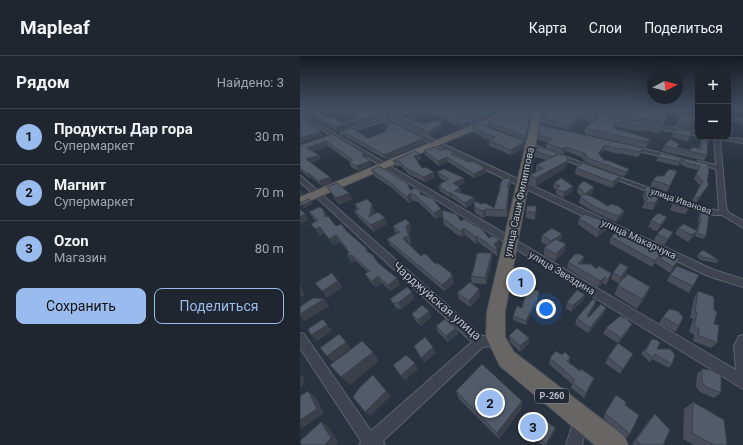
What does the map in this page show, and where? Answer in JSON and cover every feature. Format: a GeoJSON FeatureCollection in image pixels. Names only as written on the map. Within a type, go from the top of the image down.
{"type":"FeatureCollection","features":[{"type":"Feature","properties":{"kind":"highway"},"geometry":{"type":"LineString","coordinates":[[300,201],[476,127]]}},
{"type":"Feature","properties":{"kind":"highway","name":"улица Саши Филиппова"},"geometry":{"type":"LineString","coordinates":[[488,342],[494,325],[531,146],[538,127]]}},
{"type":"Feature","properties":{"kind":"highway","name":"Чарджуйская улица"},"geometry":{"type":"LineString","coordinates":[[488,342],[507,359],[615,445]]}},
{"type":"Feature","properties":{"kind":"street","name":"улица Звездина"},"geometry":{"type":"LineString","coordinates":[[320,127],[332,136],[385,165],[743,382]]}},
{"type":"Feature","properties":{"kind":"street"},"geometry":{"type":"LineString","coordinates":[[332,136],[359,127]]}},
{"type":"Feature","properties":{"kind":"street","name":"улица Макарчука"},"geometry":{"type":"LineString","coordinates":[[402,127],[711,273],[743,283]]}},
{"type":"Feature","properties":{"kind":"street"},"geometry":{"type":"LineString","coordinates":[[482,127],[494,132]]}},
{"type":"Feature","properties":{"kind":"street"},"geometry":{"type":"LineString","coordinates":[[656,127],[695,134]]}},
{"type":"Feature","properties":{"kind":"street"},"geometry":{"type":"LineString","coordinates":[[509,138],[596,170]]}},
{"type":"Feature","properties":{"kind":"street"},"geometry":{"type":"LineString","coordinates":[[731,139],[743,141]]}},
{"type":"Feature","properties":{"kind":"street"},"geometry":{"type":"LineString","coordinates":[[717,140],[722,206],[724,212],[743,226]]}},
{"type":"Feature","properties":{"kind":"street"},"geometry":{"type":"LineString","coordinates":[[628,147],[681,159]]}},
{"type":"Feature","properties":{"kind":"street"},"geometry":{"type":"LineString","coordinates":[[688,161],[719,168]]}},
{"type":"Feature","properties":{"kind":"street","name":"улица Иванова"},"geometry":{"type":"LineString","coordinates":[[603,173],[713,213],[724,212]]}},
{"type":"Feature","properties":{"kind":"street","name":"Чарджуйская улица"},"geometry":{"type":"LineString","coordinates":[[300,178],[488,342]]}},
{"type":"Feature","properties":{"kind":"street"},"geometry":{"type":"LineString","coordinates":[[300,338],[371,444],[488,342]]}},
{"type":"Feature","properties":{"kind":"street"},"geometry":{"type":"LineString","coordinates":[[743,340],[740,346],[743,378]]}},
{"type":"Feature","properties":{"kind":"street"},"geometry":{"type":"LineString","coordinates":[[574,445],[581,418]]}},
{"type":"Feature","properties":{"kind":"building"},"geometry":{"type":"Polygon","coordinates":[[[300,127],[315,127],[321,132],[300,138],[300,132],[302,131],[300,127]]]}},
{"type":"Feature","properties":{"kind":"building"},"geometry":{"type":"Polygon","coordinates":[[[387,127],[402,127],[424,138],[383,154],[342,131],[352,128],[368,138],[384,132],[387,127]]]}},
{"type":"Feature","properties":{"kind":"building"},"geometry":{"type":"Polygon","coordinates":[[[418,127],[436,127],[429,132],[418,127]]]}},
{"type":"Feature","properties":{"kind":"building"},"geometry":{"type":"Polygon","coordinates":[[[472,127],[488,127],[524,141],[511,150],[489,140],[495,137],[481,132],[483,132],[472,127]]]}},
{"type":"Feature","properties":{"kind":"building"},"geometry":{"type":"Polygon","coordinates":[[[502,127],[527,127],[525,136],[502,127]]]}},
{"type":"Feature","properties":{"kind":"building"},"geometry":{"type":"Polygon","coordinates":[[[540,127],[550,127],[643,148],[640,152],[605,145],[598,153],[605,161],[607,160],[629,169],[626,172],[585,157],[587,156],[583,155],[586,154],[567,147],[563,149],[546,143],[552,139],[538,135],[540,127]]]}},
{"type":"Feature","properties":{"kind":"building"},"geometry":{"type":"Polygon","coordinates":[[[613,127],[650,139],[647,142],[585,128],[613,127]]]}},
{"type":"Feature","properties":{"kind":"building"},"geometry":{"type":"Polygon","coordinates":[[[675,129],[692,131],[690,137],[674,133],[675,129]]]}},
{"type":"Feature","properties":{"kind":"building"},"geometry":{"type":"Polygon","coordinates":[[[333,134],[365,154],[362,155],[370,161],[356,166],[349,162],[353,160],[326,141],[307,148],[319,155],[306,159],[330,177],[319,181],[300,168],[300,145],[333,134]]]}},
{"type":"Feature","properties":{"kind":"building"},"geometry":{"type":"Polygon","coordinates":[[[670,139],[679,144],[677,147],[690,150],[693,147],[701,149],[701,140],[708,140],[707,155],[664,146],[670,139]]]}},
{"type":"Feature","properties":{"kind":"building"},"geometry":{"type":"Polygon","coordinates":[[[434,147],[442,151],[443,149],[454,152],[451,154],[469,162],[472,161],[485,168],[474,174],[447,157],[438,161],[424,151],[434,147]]]}},
{"type":"Feature","properties":{"kind":"building"},"geometry":{"type":"Polygon","coordinates":[[[540,147],[557,153],[553,157],[535,151],[540,147]]]}},
{"type":"Feature","properties":{"kind":"building"},"geometry":{"type":"Polygon","coordinates":[[[415,151],[420,154],[414,156],[422,168],[425,167],[434,172],[424,177],[407,169],[399,161],[393,161],[415,151]]]}},
{"type":"Feature","properties":{"kind":"building"},"geometry":{"type":"Polygon","coordinates":[[[661,153],[708,164],[709,171],[707,182],[709,184],[699,198],[694,197],[703,181],[696,175],[700,166],[687,163],[681,159],[680,162],[658,157],[661,153]]]}},
{"type":"Feature","properties":{"kind":"building"},"geometry":{"type":"Polygon","coordinates":[[[559,154],[567,156],[567,161],[536,178],[530,175],[543,168],[536,165],[559,154]]]}},
{"type":"Feature","properties":{"kind":"building"},"geometry":{"type":"Polygon","coordinates":[[[580,162],[620,176],[613,182],[576,168],[582,164],[580,162]]]}},
{"type":"Feature","properties":{"kind":"building"},"geometry":{"type":"Polygon","coordinates":[[[379,166],[408,184],[410,190],[415,188],[420,191],[420,194],[433,199],[441,209],[434,213],[416,196],[410,193],[407,197],[389,182],[371,170],[379,166]]]}},
{"type":"Feature","properties":{"kind":"building"},"geometry":{"type":"Polygon","coordinates":[[[444,169],[464,178],[453,183],[460,188],[454,191],[474,197],[465,203],[438,186],[441,186],[440,184],[449,179],[437,172],[444,169]]]}},
{"type":"Feature","properties":{"kind":"building"},"geometry":{"type":"Polygon","coordinates":[[[669,169],[677,171],[670,186],[653,180],[657,176],[664,176],[669,169]]]}},
{"type":"Feature","properties":{"kind":"building"},"geometry":{"type":"Polygon","coordinates":[[[504,178],[511,179],[507,188],[509,187],[506,210],[485,209],[483,211],[474,207],[475,201],[481,204],[485,203],[494,208],[501,185],[499,185],[504,178]]]}},
{"type":"Feature","properties":{"kind":"building"},"geometry":{"type":"Polygon","coordinates":[[[561,178],[573,186],[564,192],[556,189],[560,186],[554,183],[561,178]]]}},
{"type":"Feature","properties":{"kind":"building"},"geometry":{"type":"Polygon","coordinates":[[[584,181],[594,187],[585,194],[578,186],[584,181]]]}},
{"type":"Feature","properties":{"kind":"building"},"geometry":{"type":"Polygon","coordinates":[[[337,183],[349,193],[336,198],[327,187],[337,183]]]}},
{"type":"Feature","properties":{"kind":"building"},"geometry":{"type":"Polygon","coordinates":[[[647,186],[652,188],[653,194],[659,197],[655,203],[644,202],[648,199],[646,198],[645,189],[647,186]]]}},
{"type":"Feature","properties":{"kind":"building"},"geometry":{"type":"Polygon","coordinates":[[[585,194],[608,206],[611,204],[618,206],[624,211],[618,216],[595,207],[580,197],[585,194]]]}},
{"type":"Feature","properties":{"kind":"building"},"geometry":{"type":"Polygon","coordinates":[[[309,199],[311,201],[302,205],[300,203],[309,199]]]}},
{"type":"Feature","properties":{"kind":"building"},"geometry":{"type":"Polygon","coordinates":[[[367,199],[372,204],[369,217],[378,212],[385,218],[371,225],[354,211],[359,209],[355,204],[367,199]]]}},
{"type":"Feature","properties":{"kind":"building"},"geometry":{"type":"Polygon","coordinates":[[[677,199],[689,207],[678,206],[673,203],[677,199]]]}},
{"type":"Feature","properties":{"kind":"building"},"geometry":{"type":"Polygon","coordinates":[[[527,206],[536,206],[536,213],[526,211],[527,206]]]}},
{"type":"Feature","properties":{"kind":"building"},"geometry":{"type":"Polygon","coordinates":[[[319,207],[323,209],[325,217],[328,216],[336,226],[341,224],[345,230],[366,248],[366,251],[373,255],[378,263],[397,278],[388,285],[378,276],[372,281],[365,274],[370,271],[352,255],[347,256],[349,252],[346,249],[347,248],[336,235],[329,239],[320,227],[315,229],[311,224],[318,220],[309,212],[319,207]]]}},
{"type":"Feature","properties":{"kind":"building"},"geometry":{"type":"Polygon","coordinates":[[[300,209],[305,214],[300,217],[300,209]]]}},
{"type":"Feature","properties":{"kind":"building"},"geometry":{"type":"Polygon","coordinates":[[[442,210],[456,214],[461,221],[464,219],[481,228],[489,238],[493,236],[499,240],[494,244],[497,249],[496,250],[477,236],[475,237],[464,228],[461,231],[452,226],[443,218],[442,210]]]}},
{"type":"Feature","properties":{"kind":"building"},"geometry":{"type":"Polygon","coordinates":[[[701,212],[709,215],[706,236],[697,233],[701,219],[701,212]]]}},
{"type":"Feature","properties":{"kind":"building"},"geometry":{"type":"Polygon","coordinates":[[[658,213],[667,217],[660,225],[651,220],[658,213]]]}},
{"type":"Feature","properties":{"kind":"building"},"geometry":{"type":"Polygon","coordinates":[[[584,214],[609,223],[599,231],[579,218],[584,214]]]}},
{"type":"Feature","properties":{"kind":"building"},"geometry":{"type":"Polygon","coordinates":[[[406,219],[410,224],[406,226],[409,238],[406,236],[403,239],[421,256],[424,254],[427,255],[434,263],[439,264],[451,273],[452,276],[442,285],[387,239],[400,232],[393,226],[406,219]]]}},
{"type":"Feature","properties":{"kind":"building"},"geometry":{"type":"Polygon","coordinates":[[[684,224],[697,231],[692,235],[678,228],[684,224]]]}},
{"type":"Feature","properties":{"kind":"building"},"geometry":{"type":"Polygon","coordinates":[[[552,228],[562,234],[551,241],[542,235],[552,228]]]}},
{"type":"Feature","properties":{"kind":"building"},"geometry":{"type":"Polygon","coordinates":[[[663,228],[673,232],[668,239],[657,234],[663,228]]]}},
{"type":"Feature","properties":{"kind":"building"},"geometry":{"type":"Polygon","coordinates":[[[618,230],[679,259],[673,267],[658,257],[655,261],[611,237],[618,230]]]}},
{"type":"Feature","properties":{"kind":"building"},"geometry":{"type":"Polygon","coordinates":[[[555,239],[566,244],[556,254],[544,248],[555,239]]]}},
{"type":"Feature","properties":{"kind":"building"},"geometry":{"type":"Polygon","coordinates":[[[703,250],[719,260],[702,257],[699,253],[703,250]]]}},
{"type":"Feature","properties":{"kind":"building"},"geometry":{"type":"Polygon","coordinates":[[[477,253],[492,253],[485,278],[471,276],[477,253]]]}},
{"type":"Feature","properties":{"kind":"building"},"geometry":{"type":"Polygon","coordinates":[[[575,254],[580,254],[584,257],[578,264],[591,264],[596,269],[599,266],[611,273],[608,280],[605,277],[600,281],[568,262],[575,254]]]}},
{"type":"Feature","properties":{"kind":"building"},"geometry":{"type":"Polygon","coordinates":[[[620,263],[628,267],[621,277],[613,273],[620,263]]]}},
{"type":"Feature","properties":{"kind":"building"},"geometry":{"type":"Polygon","coordinates":[[[677,266],[699,275],[693,286],[670,275],[677,266]]]}},
{"type":"Feature","properties":{"kind":"building"},"geometry":{"type":"Polygon","coordinates":[[[332,273],[338,281],[322,291],[315,283],[332,273]]]}},
{"type":"Feature","properties":{"kind":"building"},"geometry":{"type":"Polygon","coordinates":[[[518,274],[527,275],[525,284],[516,283],[518,274]]]}},
{"type":"Feature","properties":{"kind":"building"},"geometry":{"type":"Polygon","coordinates":[[[628,274],[650,287],[642,299],[619,286],[619,283],[628,274]]]}},
{"type":"Feature","properties":{"kind":"building"},"geometry":{"type":"Polygon","coordinates":[[[470,282],[479,289],[469,301],[457,293],[470,282]]]}},
{"type":"Feature","properties":{"kind":"building"},"geometry":{"type":"Polygon","coordinates":[[[407,287],[412,292],[398,303],[393,303],[390,299],[407,287]]]}},
{"type":"Feature","properties":{"kind":"building"},"geometry":{"type":"Polygon","coordinates":[[[531,289],[539,291],[537,302],[535,302],[526,321],[513,316],[517,306],[522,308],[526,293],[531,289]]]}},
{"type":"Feature","properties":{"kind":"building"},"geometry":{"type":"Polygon","coordinates":[[[577,290],[585,295],[572,306],[567,302],[577,290]]]}},
{"type":"Feature","properties":{"kind":"building"},"geometry":{"type":"Polygon","coordinates":[[[698,291],[714,297],[714,310],[717,312],[714,324],[719,325],[717,343],[698,335],[699,329],[694,326],[697,313],[695,312],[698,291]]]}},
{"type":"Feature","properties":{"kind":"building"},"geometry":{"type":"Polygon","coordinates":[[[313,298],[324,299],[300,314],[300,307],[313,298]]]}},
{"type":"Feature","properties":{"kind":"building"},"geometry":{"type":"Polygon","coordinates":[[[593,299],[596,301],[587,316],[589,317],[601,304],[606,308],[590,328],[577,318],[593,299]]]}},
{"type":"Feature","properties":{"kind":"building"},"geometry":{"type":"Polygon","coordinates":[[[422,305],[429,311],[418,320],[412,314],[422,305]]]}},
{"type":"Feature","properties":{"kind":"building"},"geometry":{"type":"Polygon","coordinates":[[[669,309],[678,311],[683,317],[679,326],[663,317],[669,309]]]}},
{"type":"Feature","properties":{"kind":"building"},"geometry":{"type":"Polygon","coordinates":[[[620,316],[627,319],[632,324],[621,338],[606,328],[620,316]]]}},
{"type":"Feature","properties":{"kind":"building"},"geometry":{"type":"Polygon","coordinates":[[[323,319],[327,325],[311,335],[308,329],[323,319]]]}},
{"type":"Feature","properties":{"kind":"building"},"geometry":{"type":"Polygon","coordinates":[[[445,319],[456,328],[446,336],[436,326],[445,319]]]}},
{"type":"Feature","properties":{"kind":"building"},"geometry":{"type":"Polygon","coordinates":[[[517,328],[529,338],[520,346],[509,336],[517,328]]]}},
{"type":"Feature","properties":{"kind":"building"},"geometry":{"type":"Polygon","coordinates":[[[339,334],[346,342],[327,356],[320,348],[339,334]]]}},
{"type":"Feature","properties":{"kind":"building"},"geometry":{"type":"Polygon","coordinates":[[[425,337],[433,347],[421,358],[414,346],[425,337]]]}},
{"type":"Feature","properties":{"kind":"building"},"geometry":{"type":"Polygon","coordinates":[[[652,339],[657,340],[660,343],[657,349],[670,349],[675,355],[672,364],[655,354],[653,358],[644,350],[646,350],[652,339]]]}},
{"type":"Feature","properties":{"kind":"building"},"geometry":{"type":"Polygon","coordinates":[[[362,341],[373,352],[341,377],[330,365],[362,341]]]}},
{"type":"Feature","properties":{"kind":"building"},"geometry":{"type":"Polygon","coordinates":[[[618,343],[633,354],[623,369],[608,357],[618,343]]]}},
{"type":"Feature","properties":{"kind":"building"},"geometry":{"type":"Polygon","coordinates":[[[556,351],[562,355],[565,352],[570,357],[567,361],[580,371],[581,369],[594,378],[586,393],[573,383],[575,380],[550,358],[556,351]]]}},
{"type":"Feature","properties":{"kind":"building"},"geometry":{"type":"Polygon","coordinates":[[[406,355],[415,363],[401,376],[393,365],[406,355]]]}},
{"type":"Feature","properties":{"kind":"building"},"geometry":{"type":"Polygon","coordinates":[[[482,364],[522,401],[497,433],[456,391],[482,364]]]}},
{"type":"Feature","properties":{"kind":"building"},"geometry":{"type":"Polygon","coordinates":[[[702,369],[711,370],[721,375],[721,393],[706,387],[702,382],[702,369]]]}},
{"type":"Feature","properties":{"kind":"building"},"geometry":{"type":"Polygon","coordinates":[[[373,375],[386,391],[365,412],[353,397],[359,388],[373,375]]]}},
{"type":"Feature","properties":{"kind":"building"},"geometry":{"type":"Polygon","coordinates":[[[308,391],[317,409],[300,420],[300,396],[308,391]]]}},
{"type":"Feature","properties":{"kind":"building"},"geometry":{"type":"Polygon","coordinates":[[[616,395],[626,402],[625,405],[639,415],[630,434],[605,413],[616,395]]]}},
{"type":"Feature","properties":{"kind":"building"},"geometry":{"type":"Polygon","coordinates":[[[693,402],[724,420],[727,445],[714,445],[692,433],[693,402]]]}},
{"type":"Feature","properties":{"kind":"building"},"geometry":{"type":"Polygon","coordinates":[[[535,411],[555,428],[546,444],[525,426],[535,411]]]}},
{"type":"Feature","properties":{"kind":"building"},"geometry":{"type":"Polygon","coordinates":[[[655,414],[670,430],[663,445],[642,445],[636,440],[655,414]]]}},
{"type":"Feature","properties":{"kind":"building"},"geometry":{"type":"Polygon","coordinates":[[[321,422],[331,438],[324,445],[302,445],[300,441],[321,422]]]}},
{"type":"Feature","properties":{"kind":"place","name":"Продукты Дар гора"},"geometry":{"type":"Point","coordinates":[521,282]}},
{"type":"Feature","properties":{"kind":"place","name":"Магнит"},"geometry":{"type":"Point","coordinates":[490,403]}},
{"type":"Feature","properties":{"kind":"place","name":"Ozon"},"geometry":{"type":"Point","coordinates":[533,427]}}]}
